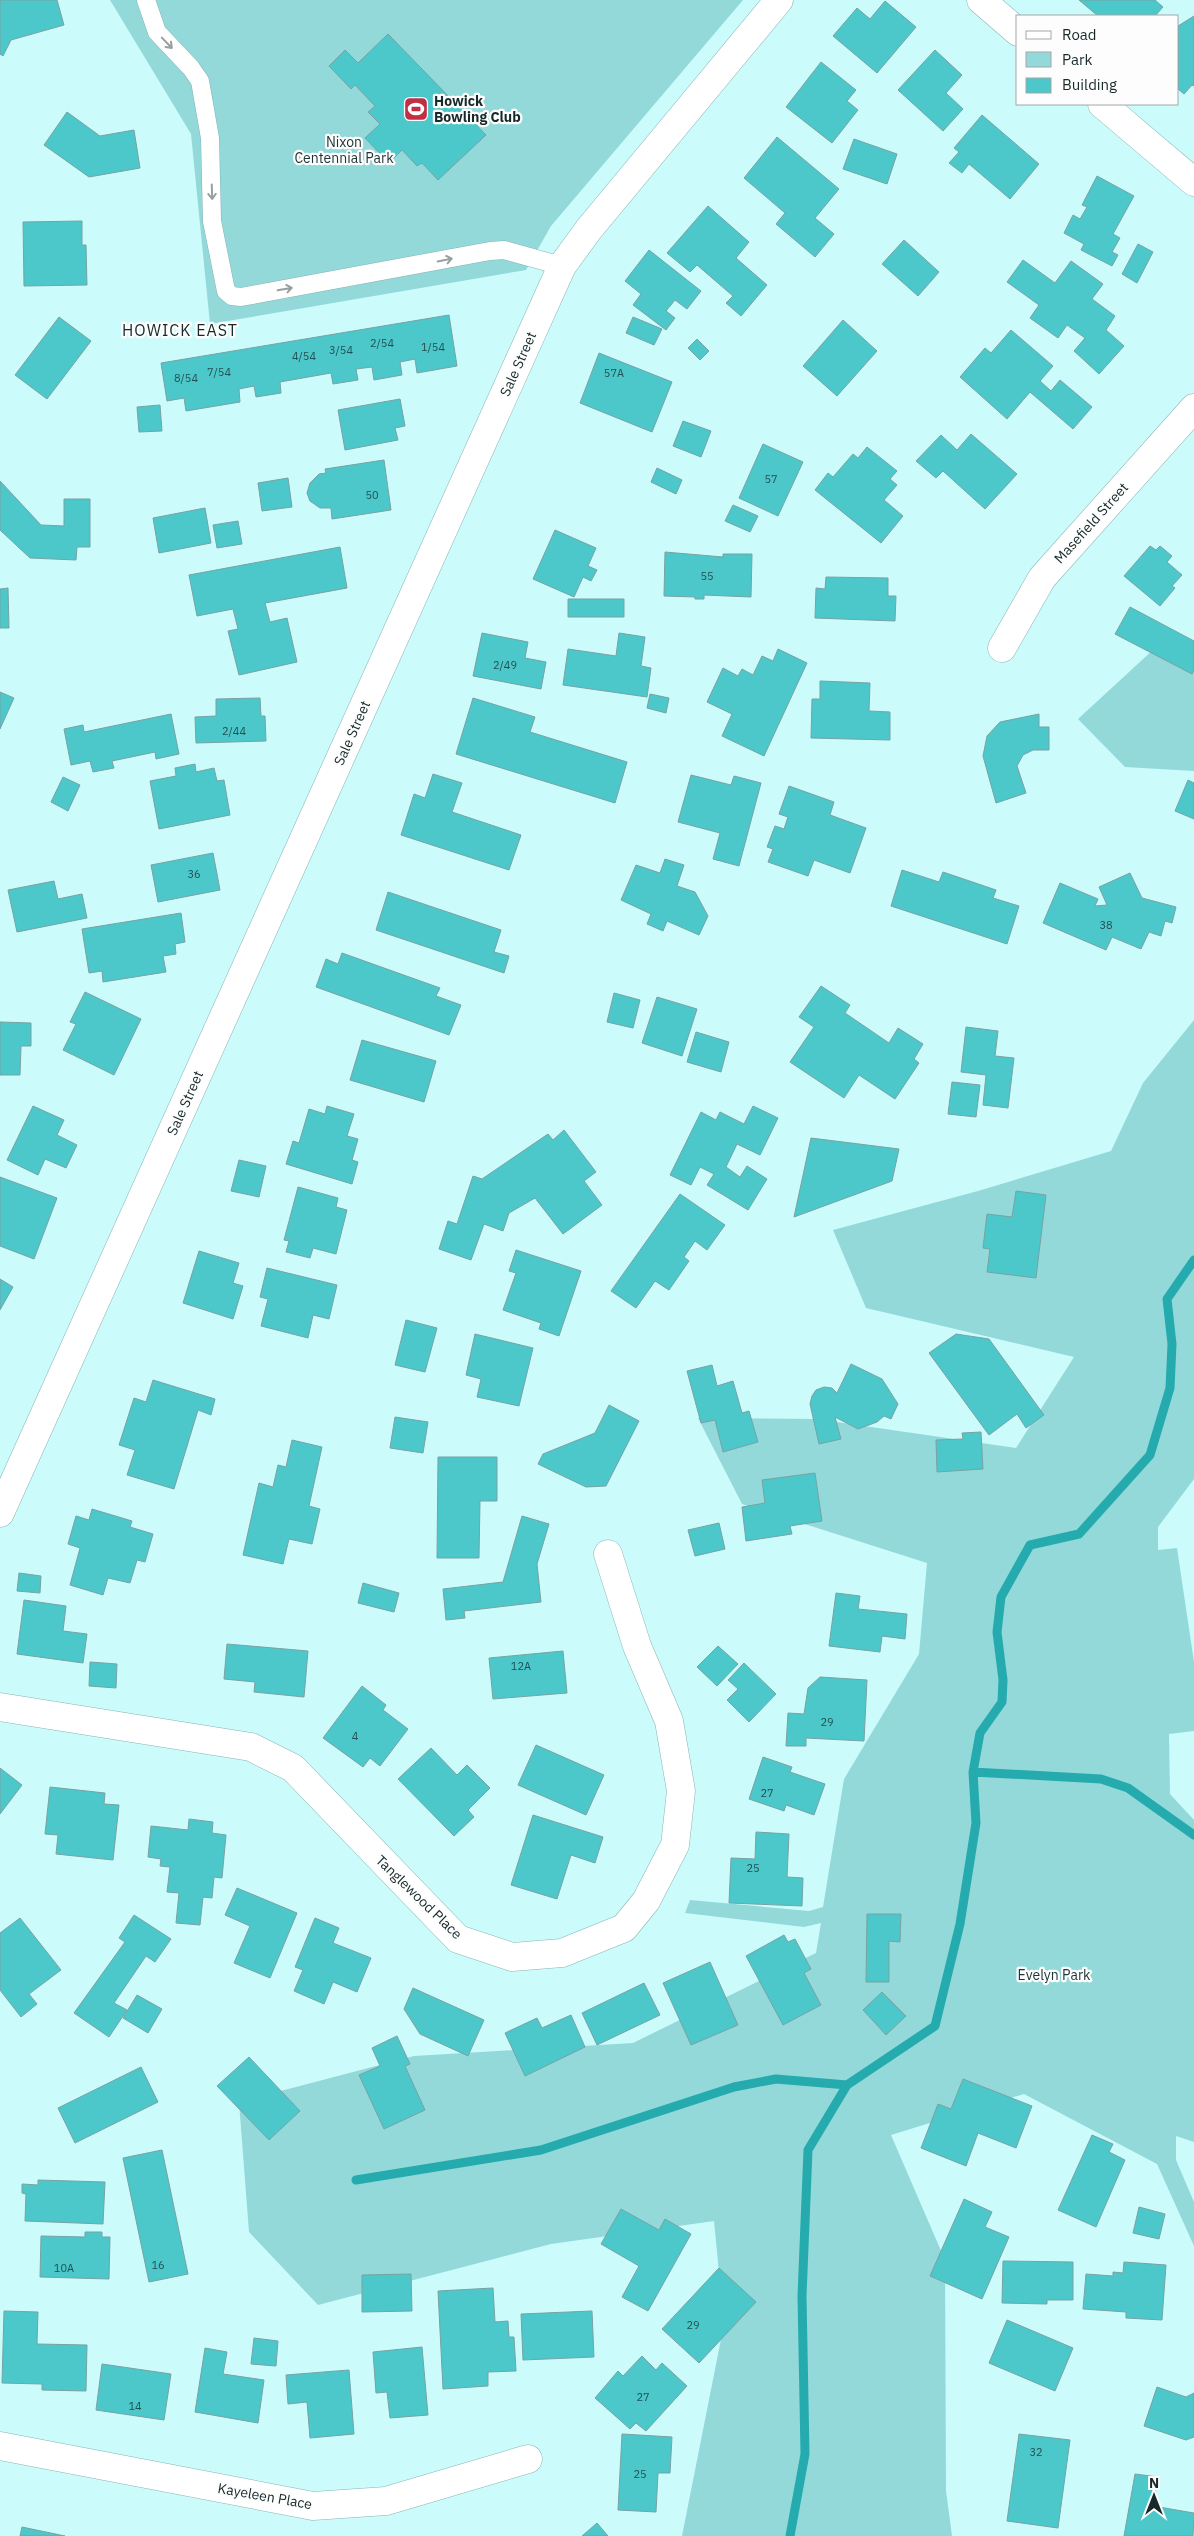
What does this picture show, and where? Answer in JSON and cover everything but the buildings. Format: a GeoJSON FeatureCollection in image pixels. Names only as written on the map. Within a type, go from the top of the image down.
{"type":"FeatureCollection","features":[{"type":"Feature","properties":{"kind":"street","name":"Sale Street"},"geometry":{"type":"LineString","coordinates":[[0,1513],[562,266],[589,229],[779,0]]}},
{"type":"Feature","properties":{"kind":"street"},"geometry":{"type":"LineString","coordinates":[[981,0],[1016,30]]}},
{"type":"Feature","properties":{"kind":"street"},"geometry":{"type":"LineString","coordinates":[[1103,105],[1194,182]]}},
{"type":"Feature","properties":{"kind":"street","name":"Masefield Street"},"geometry":{"type":"LineString","coordinates":[[1002,648],[1042,578],[1194,408]]}},
{"type":"Feature","properties":{"kind":"street","name":"Tanglewood Place"},"geometry":{"type":"LineString","coordinates":[[0,1707],[251,1747],[293,1768],[458,1938],[512,1958],[562,1953],[624,1928],[646,1901],[675,1845],[681,1791],[669,1721],[637,1646],[608,1554]]}},
{"type":"Feature","properties":{"kind":"street","name":"Kayeleen Place"},"geometry":{"type":"LineString","coordinates":[[0,2446],[313,2506],[386,2501],[528,2460]]}},
{"type":"Feature","properties":{"kind":"lane"},"geometry":{"type":"LineString","coordinates":[[146,0],[156,32],[191,68],[200,81],[210,138],[212,221],[226,291],[232,296],[241,297],[490,251],[504,250],[562,266]]}},
{"type":"Feature","properties":{"kind":"green space","name":"Nixon Centennial Park"},"geometry":{"type":"Polygon","coordinates":[[[110,0],[743,0],[551,226],[526,270],[210,324],[191,134],[110,0]]]}},
{"type":"Feature","properties":{"kind":"green space"},"geometry":{"type":"Polygon","coordinates":[[[1194,648],[1194,771],[1125,767],[1078,719],[1154,649],[1194,648]]]}},
{"type":"Feature","properties":{"kind":"green space","name":"Evelyn Park"},"geometry":{"type":"Polygon","coordinates":[[[1194,1020],[1194,1479],[1158,1527],[1158,1550],[1177,1548],[1194,1662],[1194,1731],[1169,1734],[1170,1794],[1194,1820],[1194,2142],[1176,2136],[1176,2160],[1194,2202],[1194,2246],[1157,2164],[1024,2094],[891,2135],[945,2260],[946,2491],[952,2536],[682,2536],[724,2324],[714,2221],[551,2244],[318,2305],[249,2232],[239,2102],[414,2056],[633,2043],[816,1953],[821,1923],[804,1927],[685,1913],[690,1900],[809,1911],[823,1907],[844,1779],[919,1654],[927,1563],[742,1504],[698,1418],[816,1419],[1016,1448],[1074,1357],[866,1308],[833,1230],[978,1191],[1111,1151],[1143,1083],[1194,1020]]]}},
{"type":"Feature","properties":{"kind":"waterway"},"geometry":{"type":"LineString","coordinates":[[790,2536],[805,2454],[802,2296],[808,2150],[847,2085],[935,2026],[960,1924],[976,1823],[973,1772],[980,1733],[1002,1702],[1003,1680],[997,1632],[1001,1597],[1030,1545],[1079,1534],[1150,1455],[1170,1388],[1172,1344],[1167,1299],[1194,1260]]}},
{"type":"Feature","properties":{"kind":"waterway"},"geometry":{"type":"LineString","coordinates":[[973,1772],[1101,1779],[1128,1788],[1194,1835]]}},
{"type":"Feature","properties":{"kind":"waterway"},"geometry":{"type":"LineString","coordinates":[[356,2180],[541,2150],[734,2087],[776,2079],[847,2085]]}},
{"type":"Feature","properties":{"kind":"place","name":"Howick Bowling Club"},"geometry":{"type":"Point","coordinates":[416,109]}},
{"type":"Feature","properties":{"kind":"district","name":"HOWICK EAST"},"geometry":{"type":"Point","coordinates":[180,330]}}]}
